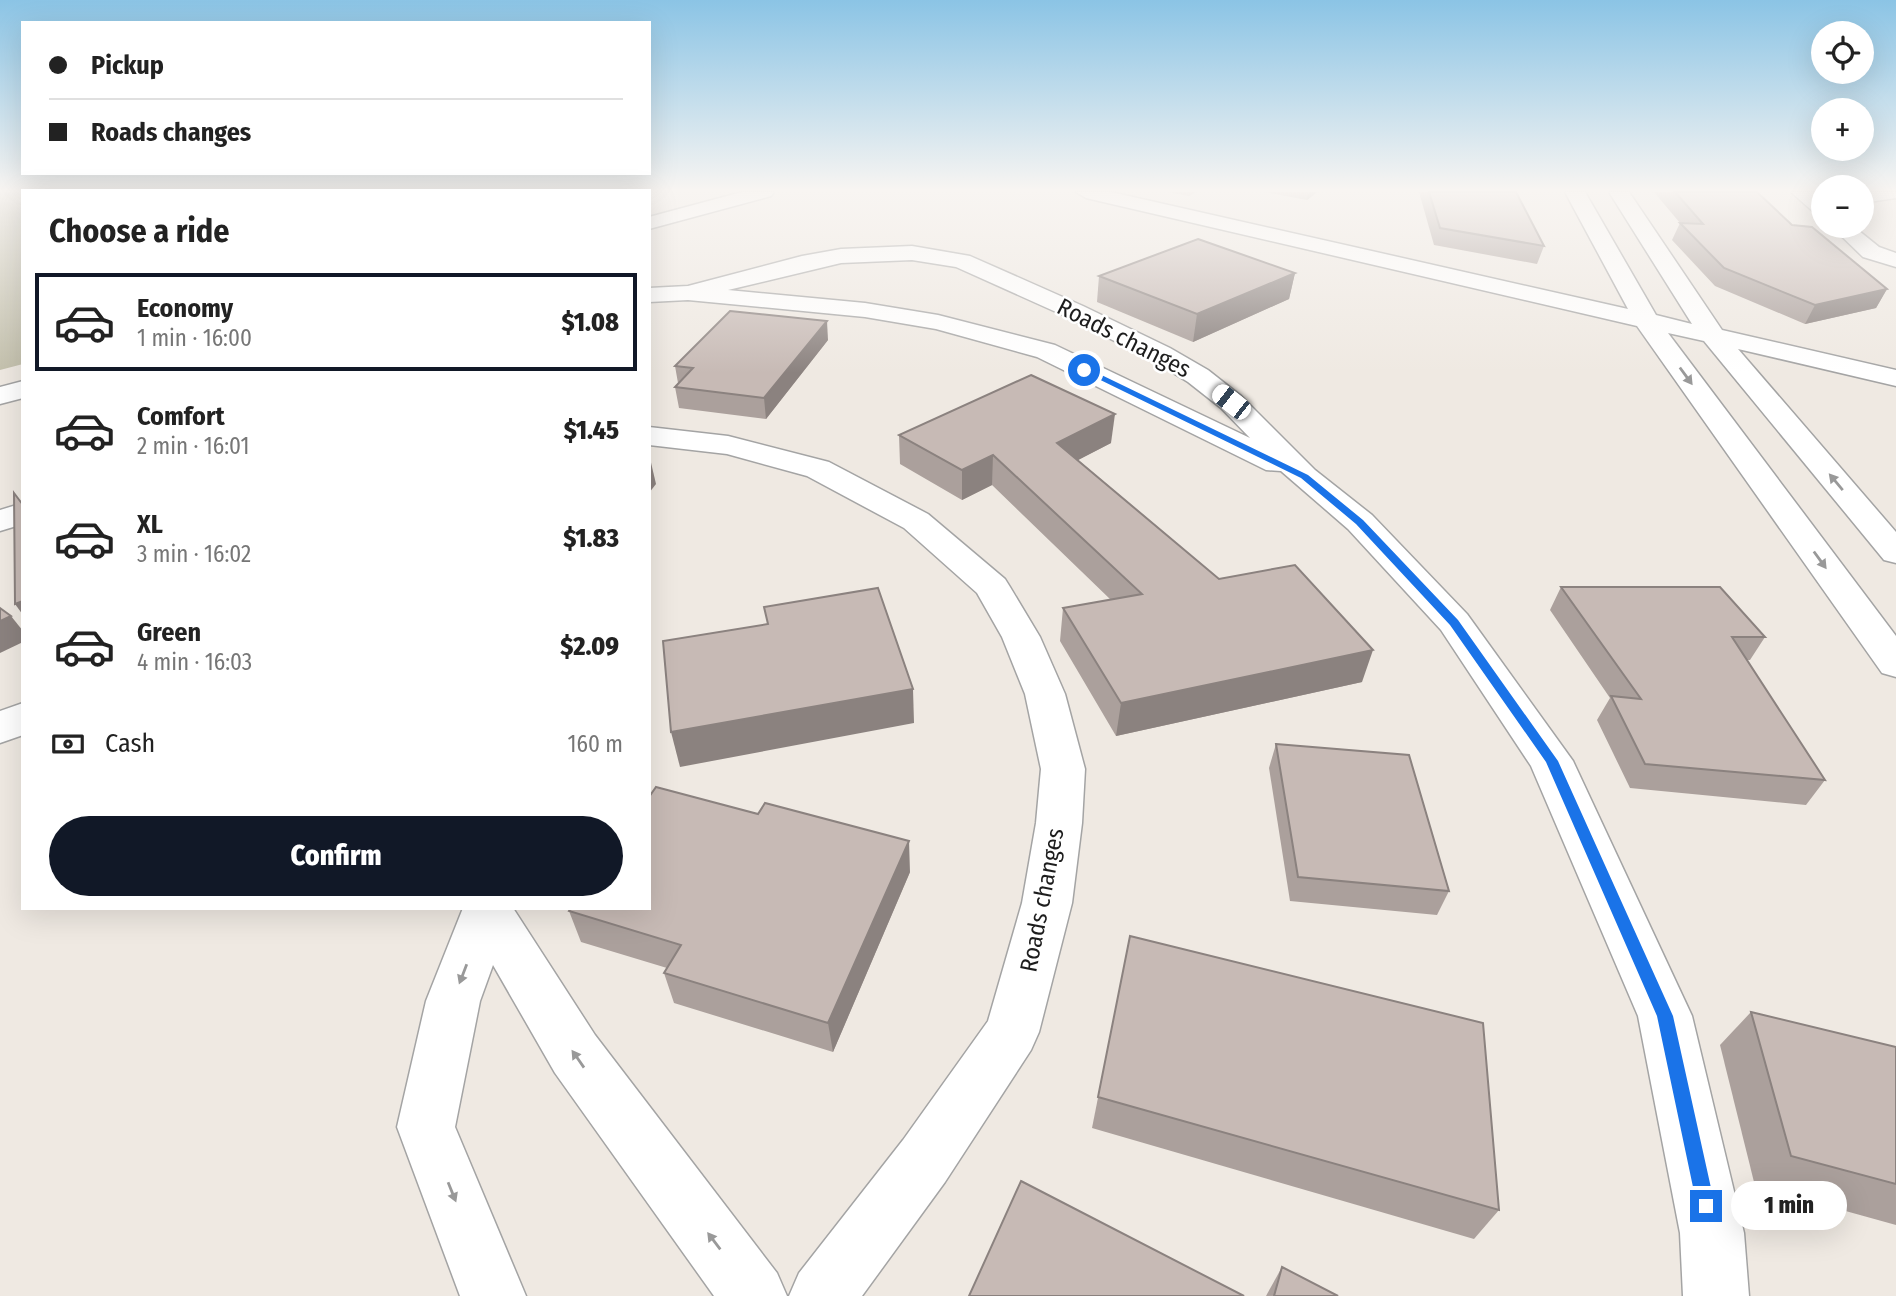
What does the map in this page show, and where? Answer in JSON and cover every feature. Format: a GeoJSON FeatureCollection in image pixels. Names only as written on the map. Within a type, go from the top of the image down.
{"type":"FeatureCollection","features":[{"type":"Feature","properties":{"kind":"street"},"geometry":{"type":"LineString","coordinates":[[1347,252],[1896,378]]}},
{"type":"Feature","properties":{"kind":"street"},"geometry":{"type":"LineString","coordinates":[[1608,252],[1647,322],[1896,664]]}},
{"type":"Feature","properties":{"kind":"street"},"geometry":{"type":"LineString","coordinates":[[1658,252],[1714,338],[1896,553]]}},
{"type":"Feature","properties":{"kind":"street"},"geometry":{"type":"LineString","coordinates":[[1872,252],[1896,260]]}},
{"type":"Feature","properties":{"kind":"street","name":"Roads changes"},"geometry":{"type":"LineString","coordinates":[[688,293],[802,263],[841,256],[912,253],[962,261],[1074,311],[1161,354],[1198,376],[1231,402],[1304,477],[1360,522],[1454,622],[1551,761],[1665,1016],[1712,1233],[1716,1296]]}},
{"type":"Feature","properties":{"kind":"street"},"geometry":{"type":"LineString","coordinates":[[651,295],[688,293],[865,310],[938,322],[1046,351],[1304,477]]}},
{"type":"Feature","properties":{"kind":"street"},"geometry":{"type":"LineString","coordinates":[[0,396],[21,390]]}},
{"type":"Feature","properties":{"kind":"street","name":"Roads changes"},"geometry":{"type":"LineString","coordinates":[[651,436],[728,445],[818,469],[916,521],[992,587],[1016,627],[1045,694],[1063,769],[1059,823],[1047,903],[1013,1032],[924,1161],[822,1296]]}},
{"type":"Feature","properties":{"kind":"street"},"geometry":{"type":"LineString","coordinates":[[0,521],[21,514]]}},
{"type":"Feature","properties":{"kind":"street"},"geometry":{"type":"LineString","coordinates":[[0,728],[21,719]]}},
{"type":"Feature","properties":{"kind":"street"},"geometry":{"type":"LineString","coordinates":[[487,910],[453,1001],[426,1127],[493,1296]]}},
{"type":"Feature","properties":{"kind":"street"},"geometry":{"type":"LineString","coordinates":[[488,910],[575,1054],[754,1296]]}},
{"type":"Feature","properties":{"kind":"shaded area"},"geometry":{"type":"Polygon","coordinates":[[[0,252],[21,252],[21,365],[0,370],[0,252]]]}},
{"type":"Feature","properties":{"kind":"building"},"geometry":{"type":"Polygon","coordinates":[[[1162,252],[1236,252],[1295,273],[1197,314],[1099,276],[1162,252]]]}},
{"type":"Feature","properties":{"kind":"building"},"geometry":{"type":"Polygon","coordinates":[[[1709,252],[1843,252],[1887,289],[1815,305],[1724,268],[1709,252]]]}},
{"type":"Feature","properties":{"kind":"building"},"geometry":{"type":"Polygon","coordinates":[[[730,311],[827,321],[764,398],[675,387],[693,368],[675,366],[730,311]]]}},
{"type":"Feature","properties":{"kind":"building"},"geometry":{"type":"Polygon","coordinates":[[[1031,375],[1115,414],[1057,443],[1219,579],[1295,565],[1373,650],[1121,703],[1063,608],[1142,594],[993,455],[962,470],[899,435],[1031,375]]]}},
{"type":"Feature","properties":{"kind":"building"},"geometry":{"type":"Polygon","coordinates":[[[14,493],[21,502],[21,602],[15,604],[14,493]]]}},
{"type":"Feature","properties":{"kind":"building"},"geometry":{"type":"Polygon","coordinates":[[[1561,587],[1720,587],[1765,637],[1732,637],[1825,780],[1645,764],[1611,696],[1641,699],[1561,587]]]}},
{"type":"Feature","properties":{"kind":"building"},"geometry":{"type":"Polygon","coordinates":[[[878,588],[913,689],[671,732],[663,641],[768,624],[764,607],[878,588]]]}},
{"type":"Feature","properties":{"kind":"building"},"geometry":{"type":"Polygon","coordinates":[[[0,608],[11,616],[0,621],[0,608]]]}},
{"type":"Feature","properties":{"kind":"building"},"geometry":{"type":"Polygon","coordinates":[[[1276,744],[1409,755],[1449,891],[1298,877],[1276,744]]]}},
{"type":"Feature","properties":{"kind":"building"},"geometry":{"type":"Polygon","coordinates":[[[656,787],[758,814],[765,803],[909,841],[828,1023],[664,973],[681,945],[569,911],[651,910],[651,794],[656,787]]]}},
{"type":"Feature","properties":{"kind":"building"},"geometry":{"type":"Polygon","coordinates":[[[1130,936],[1483,1023],[1499,1210],[1098,1097],[1130,936]]]}},
{"type":"Feature","properties":{"kind":"building"},"geometry":{"type":"Polygon","coordinates":[[[1751,1012],[1896,1047],[1896,1184],[1791,1156],[1751,1012]]]}},
{"type":"Feature","properties":{"kind":"building"},"geometry":{"type":"Polygon","coordinates":[[[1021,1181],[1244,1296],[969,1296],[1021,1181]]]}},
{"type":"Feature","properties":{"kind":"building"},"geometry":{"type":"Polygon","coordinates":[[[1282,1267],[1338,1296],[1274,1296],[1282,1267]]]}},
{"type":"Feature","properties":{"kind":"route"},"geometry":{"type":"LineString","coordinates":[[1084,370],[1304,477],[1360,522],[1454,622],[1551,761],[1665,1016],[1706,1206]]}}]}
